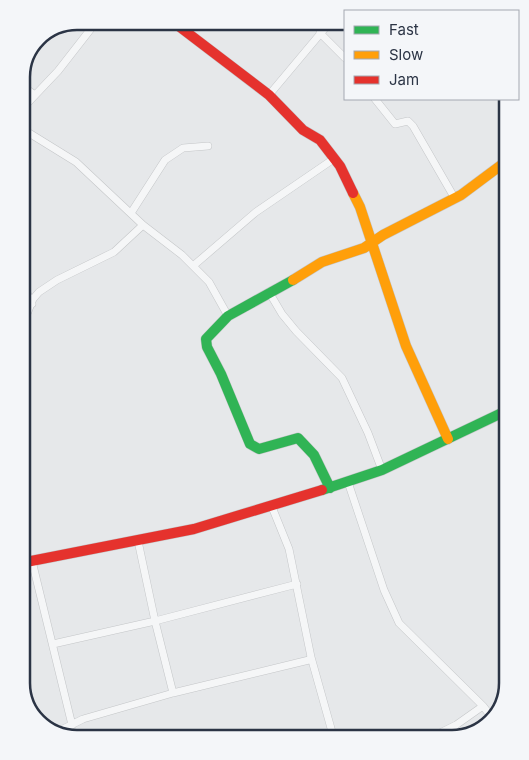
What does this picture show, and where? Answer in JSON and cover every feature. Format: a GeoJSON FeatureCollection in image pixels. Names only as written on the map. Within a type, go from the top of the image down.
{"type":"FeatureCollection","features":[{"type":"Feature","properties":{"kind":"street"},"geometry":{"type":"LineString","coordinates":[[30,100],[58,71],[89,30]]}},
{"type":"Feature","properties":{"kind":"street"},"geometry":{"type":"LineString","coordinates":[[184,30],[269,95],[303,130],[320,140],[335,158],[360,207],[370,243],[406,346],[448,439]]}},
{"type":"Feature","properties":{"kind":"street"},"geometry":{"type":"LineString","coordinates":[[269,95],[322,30]]}},
{"type":"Feature","properties":{"kind":"street"},"geometry":{"type":"LineString","coordinates":[[320,33],[344,57]]}},
{"type":"Feature","properties":{"kind":"street"},"geometry":{"type":"LineString","coordinates":[[30,91],[35,95]]}},
{"type":"Feature","properties":{"kind":"street"},"geometry":{"type":"LineString","coordinates":[[376,100],[395,124],[408,122],[412,126],[454,197]]}},
{"type":"Feature","properties":{"kind":"street"},"geometry":{"type":"LineString","coordinates":[[30,134],[76,162],[144,225],[193,266],[209,282],[228,316]]}},
{"type":"Feature","properties":{"kind":"street"},"geometry":{"type":"LineString","coordinates":[[131,213],[158,169],[173,152],[183,148],[208,146]]}},
{"type":"Feature","properties":{"kind":"street"},"geometry":{"type":"LineString","coordinates":[[193,266],[256,212],[335,158]]}},
{"type":"Feature","properties":{"kind":"street"},"geometry":{"type":"LineString","coordinates":[[330,488],[314,455],[298,438],[259,449],[250,444],[221,374],[207,347],[206,339],[210,332],[228,316],[307,273],[322,262],[349,255],[454,197],[467,192],[499,166]]}},
{"type":"Feature","properties":{"kind":"street"},"geometry":{"type":"LineString","coordinates":[[30,309],[36,296],[51,283],[114,252],[144,225]]}},
{"type":"Feature","properties":{"kind":"street"},"geometry":{"type":"LineString","coordinates":[[269,292],[282,314],[296,331],[342,378],[368,433],[382,470]]}},
{"type":"Feature","properties":{"kind":"street"},"geometry":{"type":"LineString","coordinates":[[30,300],[32,304]]}},
{"type":"Feature","properties":{"kind":"street"},"geometry":{"type":"LineString","coordinates":[[72,725],[54,644],[32,561],[194,529],[272,507],[382,470],[499,414]]}},
{"type":"Feature","properties":{"kind":"street"},"geometry":{"type":"LineString","coordinates":[[348,482],[384,590],[399,623],[488,713]]}},
{"type":"Feature","properties":{"kind":"street"},"geometry":{"type":"LineString","coordinates":[[272,507],[286,538],[312,657],[332,730]]}},
{"type":"Feature","properties":{"kind":"street"},"geometry":{"type":"LineString","coordinates":[[138,541],[173,693]]}},
{"type":"Feature","properties":{"kind":"street"},"geometry":{"type":"LineString","coordinates":[[54,644],[155,621],[297,584]]}},
{"type":"Feature","properties":{"kind":"street"},"geometry":{"type":"LineString","coordinates":[[65,728],[83,719],[173,693],[309,660],[312,657]]}},
{"type":"Feature","properties":{"kind":"street"},"geometry":{"type":"LineString","coordinates":[[446,730],[483,706]]}},
{"type":"Feature","properties":{"kind":"traffic: fast"},"geometry":{"type":"LineString","coordinates":[[293,280],[228,316],[206,339],[207,347],[221,374],[250,444],[259,449],[298,438],[314,455],[330,488]]}},
{"type":"Feature","properties":{"kind":"traffic: fast"},"geometry":{"type":"LineString","coordinates":[[322,490],[382,470],[499,414]]}},
{"type":"Feature","properties":{"kind":"traffic: slow"},"geometry":{"type":"LineString","coordinates":[[293,280],[322,262],[364,248],[383,235],[461,195],[499,167]]}},
{"type":"Feature","properties":{"kind":"traffic: slow"},"geometry":{"type":"LineString","coordinates":[[353,193],[360,207],[406,346],[448,439]]}},
{"type":"Feature","properties":{"kind":"traffic: jam"},"geometry":{"type":"LineString","coordinates":[[184,30],[269,95],[303,130],[320,140],[340,166],[353,193]]}},
{"type":"Feature","properties":{"kind":"traffic: jam"},"geometry":{"type":"LineString","coordinates":[[30,561],[194,529],[322,490]]}}]}
